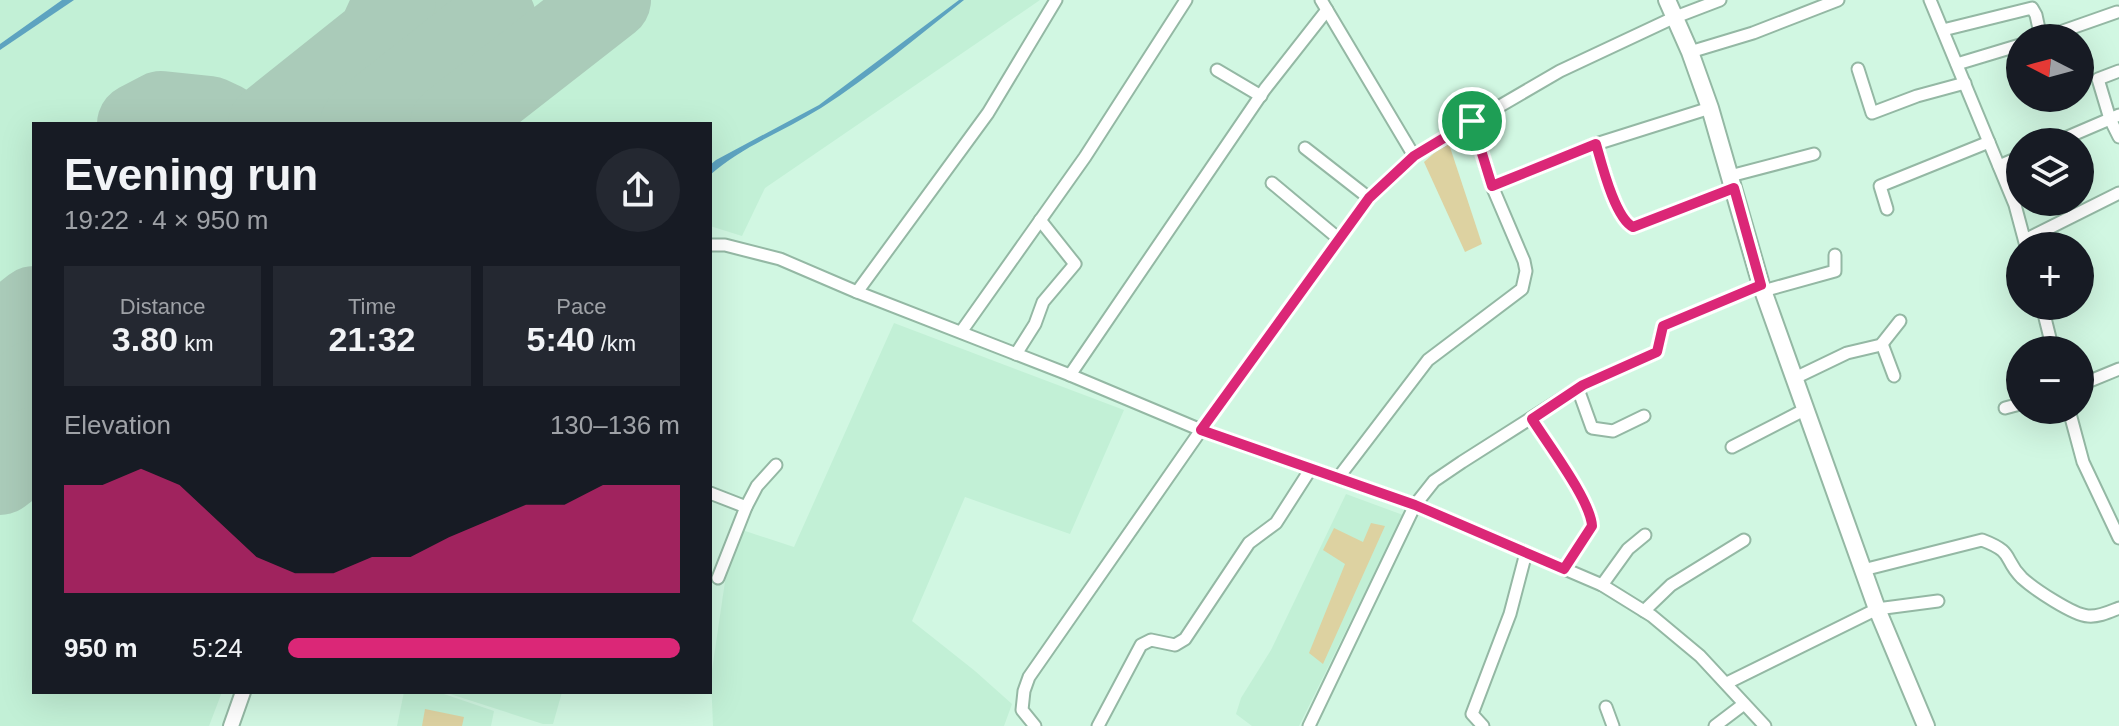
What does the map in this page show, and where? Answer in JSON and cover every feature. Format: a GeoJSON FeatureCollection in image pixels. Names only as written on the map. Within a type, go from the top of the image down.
{"type":"FeatureCollection","features":[{"type":"Feature","properties":{"kind":"main road"},"geometry":{"type":"LineString","coordinates":[[1667,0],[1710,108],[1762,288],[1877,609],[1926,726]]}},
{"type":"Feature","properties":{"kind":"street"},"geometry":{"type":"LineString","coordinates":[[857,292],[988,113],[1056,0]]}},
{"type":"Feature","properties":{"kind":"street"},"geometry":{"type":"LineString","coordinates":[[961,332],[1040,220],[1186,0]]}},
{"type":"Feature","properties":{"kind":"street"},"geometry":{"type":"LineString","coordinates":[[1035,726],[1022,710],[1029,677],[1201,430],[1369,198],[1414,156],[1560,71],[1673,18],[1720,0]]}},
{"type":"Feature","properties":{"kind":"street"},"geometry":{"type":"LineString","coordinates":[[1690,52],[1753,33],[1838,0]]}},
{"type":"Feature","properties":{"kind":"street"},"geometry":{"type":"LineString","coordinates":[[1930,0],[2015,205],[2023,232]]}},
{"type":"Feature","properties":{"kind":"street"},"geometry":{"type":"LineString","coordinates":[[2088,24],[2118,15],[2112,0]]}},
{"type":"Feature","properties":{"kind":"street"},"geometry":{"type":"LineString","coordinates":[[1070,375],[1324,5],[1414,156]]}},
{"type":"Feature","properties":{"kind":"street"},"geometry":{"type":"LineString","coordinates":[[1943,30],[2032,8],[2038,24]]}},
{"type":"Feature","properties":{"kind":"street"},"geometry":{"type":"LineString","coordinates":[[1957,64],[2006,49]]}},
{"type":"Feature","properties":{"kind":"street"},"geometry":{"type":"LineString","coordinates":[[1858,69],[1872,113],[1965,83]]}},
{"type":"Feature","properties":{"kind":"street"},"geometry":{"type":"LineString","coordinates":[[1217,70],[1261,96]]}},
{"type":"Feature","properties":{"kind":"street"},"geometry":{"type":"LineString","coordinates":[[2119,71],[2098,79],[2119,137]]}},
{"type":"Feature","properties":{"kind":"street"},"geometry":{"type":"LineString","coordinates":[[1492,186],[1596,144],[1710,108]]}},
{"type":"Feature","properties":{"kind":"street"},"geometry":{"type":"LineString","coordinates":[[2088,128],[2114,117]]}},
{"type":"Feature","properties":{"kind":"street"},"geometry":{"type":"LineString","coordinates":[[1338,478],[1428,360],[1522,289],[1526,271],[1524,261],[1492,186],[1472,121]]}},
{"type":"Feature","properties":{"kind":"street"},"geometry":{"type":"LineString","coordinates":[[1887,209],[1880,186],[1989,142]]}},
{"type":"Feature","properties":{"kind":"street"},"geometry":{"type":"LineString","coordinates":[[1596,144],[1618,208],[1627,224],[1633,227],[1732,182],[1814,154]]}},
{"type":"Feature","properties":{"kind":"street"},"geometry":{"type":"LineString","coordinates":[[1305,148],[1369,198]]}},
{"type":"Feature","properties":{"kind":"street"},"geometry":{"type":"LineString","coordinates":[[1999,166],[2006,163]]}},
{"type":"Feature","properties":{"kind":"street"},"geometry":{"type":"LineString","coordinates":[[1272,183],[1339,239]]}},
{"type":"Feature","properties":{"kind":"street"},"geometry":{"type":"LineString","coordinates":[[2046,232],[2119,193]]}},
{"type":"Feature","properties":{"kind":"street"},"geometry":{"type":"LineString","coordinates":[[1016,354],[1035,324],[1043,302],[1075,264],[1040,220]]}},
{"type":"Feature","properties":{"kind":"street"},"geometry":{"type":"LineString","coordinates":[[712,245],[725,245],[780,259],[1201,430],[1415,505],[1602,585],[1644,611],[1700,656],[1765,726]]}},
{"type":"Feature","properties":{"kind":"street"},"geometry":{"type":"LineString","coordinates":[[1309,726],[1415,505],[1434,481],[1578,389],[1657,352],[1663,326],[1762,288],[1835,271],[1835,255]]}},
{"type":"Feature","properties":{"kind":"street"},"geometry":{"type":"LineString","coordinates":[[1795,378],[1847,353],[1882,344],[1900,321]]}},
{"type":"Feature","properties":{"kind":"street"},"geometry":{"type":"LineString","coordinates":[[1882,344],[1894,376]]}},
{"type":"Feature","properties":{"kind":"street"},"geometry":{"type":"LineString","coordinates":[[2094,379],[2119,369]]}},
{"type":"Feature","properties":{"kind":"street"},"geometry":{"type":"LineString","coordinates":[[1578,389],[1592,428],[1613,431],[1644,416]]}},
{"type":"Feature","properties":{"kind":"street"},"geometry":{"type":"LineString","coordinates":[[1732,447],[1806,409]]}},
{"type":"Feature","properties":{"kind":"street"},"geometry":{"type":"LineString","coordinates":[[1532,419],[1592,519],[1592,526],[1564,569]]}},
{"type":"Feature","properties":{"kind":"street"},"geometry":{"type":"LineString","coordinates":[[2073,424],[2083,462],[2119,538]]}},
{"type":"Feature","properties":{"kind":"street"},"geometry":{"type":"LineString","coordinates":[[718,578],[746,507],[757,486],[776,465]]}},
{"type":"Feature","properties":{"kind":"street"},"geometry":{"type":"LineString","coordinates":[[1098,726],[1141,645],[1151,640],[1175,645],[1185,639],[1249,543],[1268,532],[1276,523],[1310,470]]}},
{"type":"Feature","properties":{"kind":"street"},"geometry":{"type":"LineString","coordinates":[[712,494],[746,507]]}},
{"type":"Feature","properties":{"kind":"street"},"geometry":{"type":"LineString","coordinates":[[1602,585],[1628,549],[1645,535]]}},
{"type":"Feature","properties":{"kind":"street"},"geometry":{"type":"LineString","coordinates":[[1644,611],[1671,585],[1744,540]]}},
{"type":"Feature","properties":{"kind":"street"},"geometry":{"type":"LineString","coordinates":[[1863,570],[1982,540],[2000,546],[2023,579],[2074,612],[2088,616],[2101,615],[2119,608]]}},
{"type":"Feature","properties":{"kind":"street"},"geometry":{"type":"LineString","coordinates":[[1483,726],[1472,714],[1510,614],[1526,553]]}},
{"type":"Feature","properties":{"kind":"street"},"geometry":{"type":"LineString","coordinates":[[1727,683],[1877,609],[1938,601]]}},
{"type":"Feature","properties":{"kind":"street"},"geometry":{"type":"LineString","coordinates":[[231,726],[242,694]]}},
{"type":"Feature","properties":{"kind":"street"},"geometry":{"type":"LineString","coordinates":[[1715,726],[1744,704]]}},
{"type":"Feature","properties":{"kind":"street"},"geometry":{"type":"LineString","coordinates":[[1606,707],[1613,726]]}},
{"type":"Feature","properties":{"kind":"shaded area"},"geometry":{"type":"Polygon","coordinates":[[[0,0],[1040,0],[765,188],[742,236],[712,227],[712,122],[32,122],[32,694],[221,694],[209,726],[0,726],[0,0]]]}},
{"type":"Feature","properties":{"kind":"shaded area"},"geometry":{"type":"Polygon","coordinates":[[[1448,141],[1482,244],[1465,252],[1424,162],[1448,141]]]}},
{"type":"Feature","properties":{"kind":"shaded area"},"geometry":{"type":"Polygon","coordinates":[[[894,323],[1124,410],[1070,534],[965,497],[912,621],[1012,704],[1004,726],[713,726],[712,670],[733,527],[794,547],[894,323]]]}},
{"type":"Feature","properties":{"kind":"shaded area"},"geometry":{"type":"Polygon","coordinates":[[[1346,494],[1403,515],[1299,726],[1252,726],[1236,714],[1241,698],[1271,650],[1346,494]]]}},
{"type":"Feature","properties":{"kind":"shaded area"},"geometry":{"type":"Polygon","coordinates":[[[1371,523],[1385,526],[1323,664],[1309,653],[1345,564],[1323,550],[1334,528],[1363,542],[1371,523]]]}},
{"type":"Feature","properties":{"kind":"shaded area"},"geometry":{"type":"Polygon","coordinates":[[[404,694],[444,694],[494,711],[491,726],[397,726],[404,694]]]}},
{"type":"Feature","properties":{"kind":"shaded area"},"geometry":{"type":"Polygon","coordinates":[[[450,694],[561,694],[553,724],[543,724],[450,694]]]}},
{"type":"Feature","properties":{"kind":"shaded area"},"geometry":{"type":"Polygon","coordinates":[[[425,709],[464,717],[462,726],[422,726],[425,709]]]}},
{"type":"Feature","properties":{"kind":"water"},"geometry":{"type":"Polygon","coordinates":[[[62,0],[74,0],[0,50],[0,44],[62,0]]]}},
{"type":"Feature","properties":{"kind":"water"},"geometry":{"type":"Polygon","coordinates":[[[959,0],[964,0],[840,96],[764,139],[712,173],[712,163],[716,160],[819,105],[959,0]]]}},
{"type":"Feature","properties":{"kind":"taxiway"},"geometry":{"type":"LineString","coordinates":[[390,96],[415,68],[444,0]]}},
{"type":"Feature","properties":{"kind":"runway"},"geometry":{"type":"LineString","coordinates":[[272,122],[378,37],[395,0]]}},
{"type":"Feature","properties":{"kind":"runway"},"geometry":{"type":"LineString","coordinates":[[454,122],[610,0]]}},
{"type":"Feature","properties":{"kind":"runway"},"geometry":{"type":"LineString","coordinates":[[364,122],[495,18]]}},
{"type":"Feature","properties":{"kind":"runway"},"geometry":{"type":"LineString","coordinates":[[142,122],[161,112],[209,117],[220,122]]}},
{"type":"Feature","properties":{"kind":"runway"},"geometry":{"type":"LineString","coordinates":[[0,334],[32,309]]}},
{"type":"Feature","properties":{"kind":"runway"},"geometry":{"type":"LineString","coordinates":[[0,408],[32,383]]}},
{"type":"Feature","properties":{"kind":"runway"},"geometry":{"type":"LineString","coordinates":[[0,474],[32,450]]}},
{"type":"Feature","properties":{"kind":"route"},"geometry":{"type":"LineString","coordinates":[[1472,121],[1492,186],[1596,144],[1618,208],[1627,224],[1633,227],[1734,188],[1761,285],[1663,326],[1657,352],[1583,385],[1532,419],[1592,519],[1592,526],[1564,569],[1415,505],[1201,430],[1369,198],[1414,156],[1472,121]]}}]}
